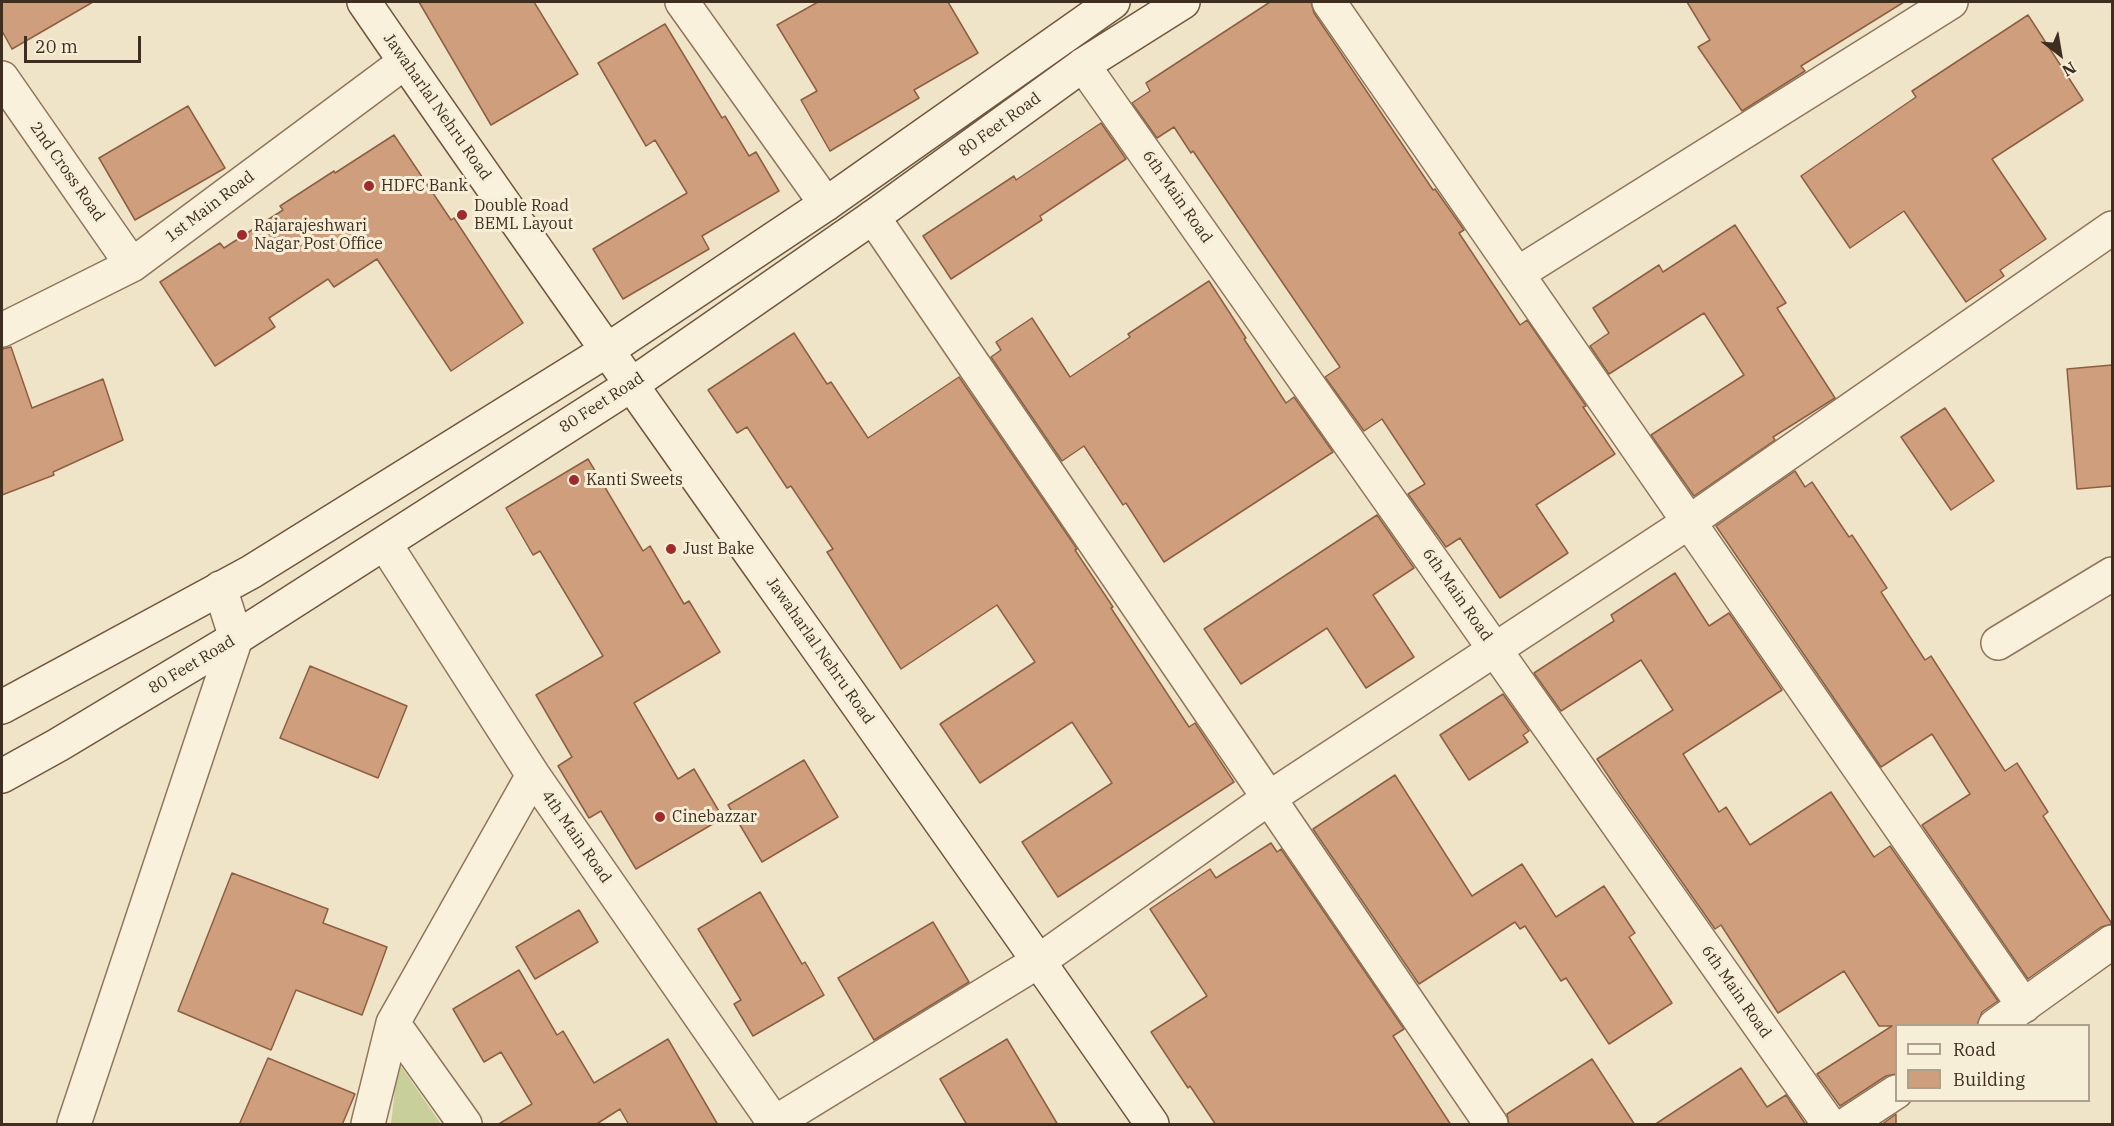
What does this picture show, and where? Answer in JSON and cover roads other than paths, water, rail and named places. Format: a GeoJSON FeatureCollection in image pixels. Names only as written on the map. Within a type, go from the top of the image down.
{"type":"FeatureCollection","features":[{"type":"Feature","properties":{"kind":"street","name":"Jawaharlal Nehru Road"},"geometry":{"type":"LineString","coordinates":[[364,2],[606,351],[1039,961],[1152,1125]]}},
{"type":"Feature","properties":{"kind":"street"},"geometry":{"type":"LineString","coordinates":[[682,2],[826,204]]}},
{"type":"Feature","properties":{"kind":"street"},"geometry":{"type":"LineString","coordinates":[[2,707],[251,572],[606,351],[826,204],[1113,2]]}},
{"type":"Feature","properties":{"kind":"street","name":"80 Feet Road"},"geometry":{"type":"LineString","coordinates":[[2,776],[236,638],[631,385],[873,217],[1083,65],[1183,2]]}},
{"type":"Feature","properties":{"kind":"street"},"geometry":{"type":"LineString","coordinates":[[1329,2],[2024,1006]]}},
{"type":"Feature","properties":{"kind":"street"},"geometry":{"type":"LineString","coordinates":[[1517,274],[1950,2]]}},
{"type":"Feature","properties":{"kind":"street","name":"1st Main Road"},"geometry":{"type":"LineString","coordinates":[[2,330],[132,266],[405,62]]}},
{"type":"Feature","properties":{"kind":"street","name":"6th Main Road"},"geometry":{"type":"LineString","coordinates":[[1083,65],[1829,1125]]}},
{"type":"Feature","properties":{"kind":"street","name":"2nd Cross Road"},"geometry":{"type":"LineString","coordinates":[[2,78],[132,266]]}},
{"type":"Feature","properties":{"kind":"street"},"geometry":{"type":"LineString","coordinates":[[873,217],[1491,1125]]}},
{"type":"Feature","properties":{"kind":"street"},"geometry":{"type":"LineString","coordinates":[[775,1124],[1039,961],[1269,798],[1689,522],[2112,228]]}},
{"type":"Feature","properties":{"kind":"street","name":"4th Main Road"},"geometry":{"type":"LineString","coordinates":[[386,544],[533,775],[775,1124]]}},
{"type":"Feature","properties":{"kind":"street"},"geometry":{"type":"LineString","coordinates":[[1998,643],[2112,574]]}},
{"type":"Feature","properties":{"kind":"street"},"geometry":{"type":"LineString","coordinates":[[74,1125],[236,638],[220,588]]}},
{"type":"Feature","properties":{"kind":"street"},"geometry":{"type":"LineString","coordinates":[[368,1125],[393,1023],[533,775]]}},
{"type":"Feature","properties":{"kind":"street"},"geometry":{"type":"LineString","coordinates":[[1998,1024],[2112,942]]}},
{"type":"Feature","properties":{"kind":"street"},"geometry":{"type":"LineString","coordinates":[[393,1023],[465,1125]]}},
{"type":"Feature","properties":{"kind":"street"},"geometry":{"type":"LineString","coordinates":[[1847,1125],[1895,1093]]}},
{"type":"Feature","properties":{"kind":"place","name":"HDFC Bank"},"geometry":{"type":"Point","coordinates":[369,186]}},
{"type":"Feature","properties":{"kind":"place","name":"Double Road BEML Layout"},"geometry":{"type":"Point","coordinates":[462,215]}},
{"type":"Feature","properties":{"kind":"place","name":"Rajarajeshwari Nagar Post Office"},"geometry":{"type":"Point","coordinates":[242,235]}},
{"type":"Feature","properties":{"kind":"place","name":"Kanti Sweets"},"geometry":{"type":"Point","coordinates":[574,480]}},
{"type":"Feature","properties":{"kind":"place","name":"Just Bake"},"geometry":{"type":"Point","coordinates":[671,549]}},
{"type":"Feature","properties":{"kind":"place","name":"Cinebazzar"},"geometry":{"type":"Point","coordinates":[660,817]}}]}
